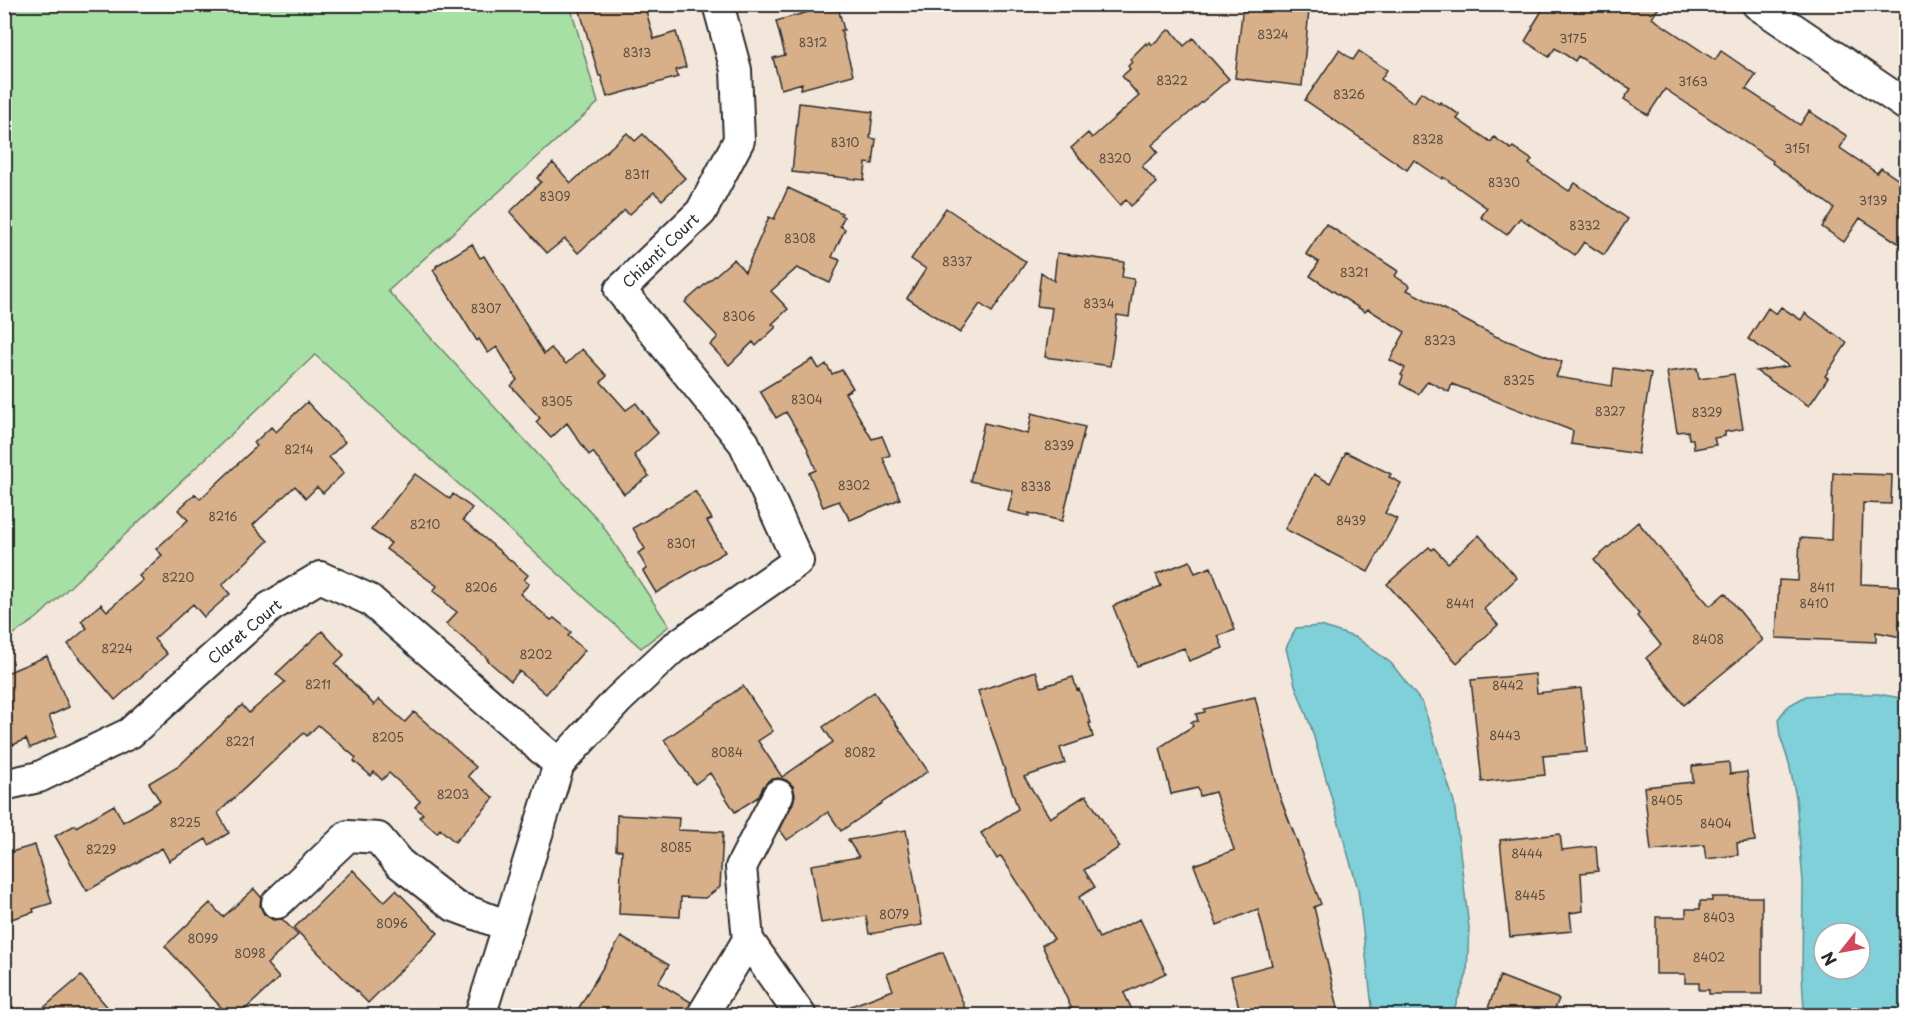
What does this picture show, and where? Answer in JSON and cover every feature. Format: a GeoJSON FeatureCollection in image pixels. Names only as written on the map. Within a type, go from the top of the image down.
{"type":"FeatureCollection","features":[{"type":"Feature","properties":{"kind":"street","name":"Chianti Court"},"geometry":{"type":"LineString","coordinates":[[559,764],[618,700],[672,649],[798,561],[744,443],[620,290],[701,212],[739,140],[736,70],[718,4]]}},
{"type":"Feature","properties":{"kind":"street"},"geometry":{"type":"LineString","coordinates":[[1757,4],[1906,105]]}},
{"type":"Feature","properties":{"kind":"street","name":"Claret Court"},"geometry":{"type":"LineString","coordinates":[[4,785],[39,777],[130,734],[270,607],[320,577],[370,600],[559,764]]}},
{"type":"Feature","properties":{"kind":"street"},"geometry":{"type":"LineString","coordinates":[[480,1016],[559,764]]}},
{"type":"Feature","properties":{"kind":"street"},"geometry":{"type":"LineString","coordinates":[[777,795],[741,867],[748,940],[801,1016]]}},
{"type":"Feature","properties":{"kind":"street"},"geometry":{"type":"LineString","coordinates":[[277,903],[348,836],[378,838],[399,863],[454,906],[508,926]]}},
{"type":"Feature","properties":{"kind":"street"},"geometry":{"type":"LineString","coordinates":[[702,1016],[748,940]]}},
{"type":"Feature","properties":{"kind":"green space"},"geometry":{"type":"Polygon","coordinates":[[[5,4],[570,5],[598,103],[388,291],[601,523],[669,626],[641,648],[315,355],[37,618],[5,640],[5,4]]]}},
{"type":"Feature","properties":{"kind":"water"},"geometry":{"type":"Polygon","coordinates":[[[1321,626],[1357,638],[1391,663],[1423,704],[1454,802],[1469,928],[1467,974],[1452,1015],[1373,1015],[1358,889],[1311,727],[1295,685],[1286,648],[1296,628],[1321,626]]]}},
{"type":"Feature","properties":{"kind":"water"},"geometry":{"type":"Polygon","coordinates":[[[1831,694],[1878,694],[1906,699],[1906,1015],[1807,1016],[1804,1011],[1803,882],[1796,797],[1789,763],[1780,736],[1778,719],[1788,706],[1806,696],[1831,694]]]}},
{"type":"Feature","properties":{"kind":"building"},"geometry":{"type":"Polygon","coordinates":[[[578,4],[644,4],[654,39],[676,32],[686,67],[676,70],[678,77],[607,97],[578,4]]]}},
{"type":"Feature","properties":{"kind":"building"},"geometry":{"type":"Polygon","coordinates":[[[837,4],[844,30],[841,30],[853,75],[801,89],[802,83],[781,89],[773,58],[785,55],[776,21],[837,4]]]}},
{"type":"Feature","properties":{"kind":"building"},"geometry":{"type":"Polygon","coordinates":[[[1243,4],[1309,10],[1302,86],[1235,78],[1243,4]]]}},
{"type":"Feature","properties":{"kind":"building"},"geometry":{"type":"Polygon","coordinates":[[[1546,4],[1661,4],[1652,18],[1715,60],[1721,51],[1756,75],[1746,89],[1800,125],[1809,111],[1847,136],[1840,148],[1877,173],[1881,168],[1906,185],[1906,248],[1860,218],[1844,242],[1822,227],[1834,208],[1772,163],[1773,161],[1665,89],[1648,115],[1624,99],[1631,89],[1578,56],[1575,61],[1555,48],[1549,57],[1525,41],[1546,4]]]}},
{"type":"Feature","properties":{"kind":"building"},"geometry":{"type":"Polygon","coordinates":[[[1168,30],[1172,31],[1184,46],[1193,38],[1229,79],[1152,145],[1158,152],[1142,166],[1157,183],[1131,206],[1126,200],[1120,205],[1071,148],[1088,133],[1092,138],[1139,96],[1122,76],[1130,69],[1128,66],[1132,62],[1130,59],[1146,43],[1147,45],[1150,42],[1152,45],[1168,30]]]}},
{"type":"Feature","properties":{"kind":"building"},"geometry":{"type":"Polygon","coordinates":[[[1339,50],[1353,60],[1359,51],[1387,70],[1381,79],[1414,103],[1421,92],[1439,104],[1440,102],[1460,115],[1457,119],[1491,142],[1494,137],[1532,160],[1529,164],[1569,191],[1575,183],[1628,219],[1604,255],[1584,242],[1575,255],[1520,218],[1507,235],[1481,217],[1487,208],[1443,177],[1442,179],[1414,160],[1407,170],[1305,100],[1339,50]]]}},
{"type":"Feature","properties":{"kind":"building"},"geometry":{"type":"Polygon","coordinates":[[[799,103],[873,112],[870,138],[876,139],[873,164],[866,163],[864,180],[792,172],[799,103]]]}},
{"type":"Feature","properties":{"kind":"building"},"geometry":{"type":"Polygon","coordinates":[[[627,133],[635,141],[643,134],[685,178],[662,200],[654,192],[629,215],[625,210],[578,253],[565,239],[547,253],[510,212],[541,182],[537,178],[553,163],[571,183],[627,133]]]}},
{"type":"Feature","properties":{"kind":"building"},"geometry":{"type":"Polygon","coordinates":[[[788,188],[842,213],[844,217],[840,226],[845,229],[832,257],[840,260],[830,283],[797,268],[771,291],[788,309],[772,324],[776,327],[756,346],[753,342],[729,365],[710,345],[718,337],[685,302],[734,259],[745,272],[769,217],[774,219],[788,188]]]}},
{"type":"Feature","properties":{"kind":"building"},"geometry":{"type":"Polygon","coordinates":[[[946,208],[1026,262],[992,312],[980,304],[960,333],[907,298],[926,269],[911,259],[946,208]]]}},
{"type":"Feature","properties":{"kind":"building"},"geometry":{"type":"Polygon","coordinates":[[[1326,224],[1398,271],[1395,276],[1410,286],[1407,290],[1495,336],[1562,362],[1556,377],[1612,386],[1614,368],[1651,373],[1638,454],[1571,444],[1573,431],[1452,384],[1449,392],[1428,381],[1418,394],[1400,384],[1405,368],[1390,360],[1405,332],[1368,309],[1365,312],[1310,276],[1319,262],[1306,254],[1326,224]]]}},
{"type":"Feature","properties":{"kind":"building"},"geometry":{"type":"Polygon","coordinates":[[[472,244],[480,258],[484,256],[544,354],[551,348],[566,364],[582,349],[607,376],[601,382],[626,410],[636,403],[658,433],[634,455],[649,476],[624,494],[593,452],[589,455],[567,423],[551,438],[536,422],[540,418],[511,386],[517,380],[497,347],[488,353],[479,339],[477,341],[433,270],[472,244]]]}},
{"type":"Feature","properties":{"kind":"building"},"geometry":{"type":"Polygon","coordinates":[[[1057,253],[1124,262],[1122,277],[1134,279],[1129,317],[1117,315],[1110,366],[1045,357],[1052,308],[1037,306],[1041,272],[1054,281],[1057,253]]]}},
{"type":"Feature","properties":{"kind":"building"},"geometry":{"type":"Polygon","coordinates":[[[1781,307],[1801,320],[1805,313],[1847,343],[1825,376],[1828,378],[1809,406],[1756,371],[1789,366],[1748,339],[1768,308],[1776,314],[1781,307]]]}},
{"type":"Feature","properties":{"kind":"building"},"geometry":{"type":"Polygon","coordinates":[[[813,359],[819,369],[826,364],[832,374],[842,370],[853,388],[845,393],[872,439],[882,436],[890,455],[883,458],[900,499],[850,520],[839,501],[823,507],[809,473],[816,470],[807,447],[786,412],[776,418],[760,391],[813,359]]]}},
{"type":"Feature","properties":{"kind":"building"},"geometry":{"type":"Polygon","coordinates":[[[1697,368],[1699,379],[1734,374],[1743,429],[1725,432],[1725,436],[1714,438],[1716,445],[1694,449],[1693,439],[1689,439],[1688,431],[1677,432],[1667,372],[1697,368]]]}},
{"type":"Feature","properties":{"kind":"building"},"geometry":{"type":"Polygon","coordinates":[[[307,402],[345,442],[329,457],[344,473],[323,493],[317,487],[306,498],[295,486],[253,525],[268,541],[222,585],[230,594],[204,617],[193,604],[154,639],[167,654],[115,700],[68,644],[87,628],[81,621],[101,604],[107,611],[143,580],[139,576],[162,555],[156,549],[188,520],[178,510],[195,494],[200,499],[257,446],[254,443],[271,427],[276,432],[307,402]]]}},
{"type":"Feature","properties":{"kind":"building"},"geometry":{"type":"Polygon","coordinates":[[[1032,413],[1085,427],[1062,521],[1029,513],[1029,516],[1008,511],[1013,491],[970,481],[984,423],[1028,434],[1032,413]]]}},
{"type":"Feature","properties":{"kind":"building"},"geometry":{"type":"Polygon","coordinates":[[[1346,452],[1391,474],[1389,477],[1401,483],[1385,513],[1397,519],[1368,572],[1285,529],[1314,474],[1330,483],[1346,452]]]}},
{"type":"Feature","properties":{"kind":"building"},"geometry":{"type":"Polygon","coordinates":[[[1833,473],[1892,475],[1891,504],[1863,503],[1861,584],[1906,586],[1906,638],[1876,632],[1876,642],[1776,638],[1779,580],[1798,581],[1800,538],[1831,540],[1833,473]]]}},
{"type":"Feature","properties":{"kind":"building"},"geometry":{"type":"Polygon","coordinates":[[[415,474],[450,499],[453,494],[472,508],[463,520],[528,575],[524,580],[529,584],[520,594],[551,620],[554,618],[571,632],[568,636],[585,650],[546,694],[519,671],[511,681],[446,624],[457,612],[433,591],[437,586],[386,549],[391,543],[371,530],[415,474]]]}},
{"type":"Feature","properties":{"kind":"building"},"geometry":{"type":"Polygon","coordinates":[[[695,491],[712,519],[707,521],[725,552],[656,593],[643,571],[647,569],[638,553],[645,549],[633,528],[695,491]]]}},
{"type":"Feature","properties":{"kind":"building"},"geometry":{"type":"Polygon","coordinates":[[[1638,522],[1710,606],[1725,593],[1763,640],[1684,705],[1646,658],[1661,645],[1637,616],[1639,614],[1594,560],[1638,522]]]}},
{"type":"Feature","properties":{"kind":"building"},"geometry":{"type":"Polygon","coordinates":[[[1479,535],[1517,578],[1484,609],[1498,625],[1457,663],[1387,584],[1429,547],[1432,550],[1434,548],[1448,563],[1479,535]]]}},
{"type":"Feature","properties":{"kind":"building"},"geometry":{"type":"Polygon","coordinates":[[[1190,561],[1195,573],[1211,567],[1235,630],[1218,636],[1223,648],[1189,661],[1184,648],[1137,666],[1113,606],[1161,586],[1156,574],[1190,561]]]}},
{"type":"Feature","properties":{"kind":"building"},"geometry":{"type":"Polygon","coordinates":[[[322,631],[344,655],[335,664],[374,705],[379,699],[405,722],[414,712],[476,767],[468,776],[494,798],[455,842],[440,829],[437,833],[419,817],[423,814],[415,807],[420,801],[389,773],[382,780],[374,772],[371,776],[354,761],[356,758],[318,725],[307,736],[304,733],[218,813],[229,833],[209,845],[206,839],[169,861],[162,848],[87,891],[55,836],[75,825],[76,827],[114,805],[123,822],[160,801],[149,783],[181,764],[242,705],[249,713],[285,682],[276,674],[322,631]]]}},
{"type":"Feature","properties":{"kind":"building"},"geometry":{"type":"Polygon","coordinates":[[[47,656],[69,707],[49,716],[57,736],[30,748],[26,739],[13,745],[4,725],[4,674],[47,656]]]}},
{"type":"Feature","properties":{"kind":"building"},"geometry":{"type":"Polygon","coordinates":[[[1036,671],[1041,687],[1073,677],[1091,723],[1089,723],[1093,737],[1060,748],[1065,763],[1024,777],[1050,818],[1086,795],[1120,847],[1084,870],[1095,887],[1079,897],[1099,938],[1140,919],[1166,973],[1124,993],[1135,1016],[1075,1016],[1042,945],[1054,939],[1001,856],[997,859],[981,833],[1018,809],[978,691],[1036,671]]]}},
{"type":"Feature","properties":{"kind":"building"},"geometry":{"type":"Polygon","coordinates":[[[1535,674],[1537,693],[1581,688],[1587,752],[1543,756],[1545,775],[1482,782],[1471,680],[1535,674]]]}},
{"type":"Feature","properties":{"kind":"building"},"geometry":{"type":"Polygon","coordinates":[[[743,686],[773,731],[758,741],[782,777],[833,742],[823,727],[874,692],[928,771],[841,831],[828,812],[787,840],[780,830],[795,795],[793,786],[786,780],[778,778],[769,780],[758,797],[735,812],[710,773],[695,784],[664,740],[743,686]]]}},
{"type":"Feature","properties":{"kind":"building"},"geometry":{"type":"Polygon","coordinates":[[[1255,697],[1280,797],[1321,904],[1314,907],[1340,1016],[1241,1016],[1231,976],[1272,965],[1258,909],[1217,925],[1194,865],[1234,850],[1215,792],[1200,796],[1198,788],[1171,794],[1160,747],[1193,726],[1191,722],[1198,721],[1196,714],[1205,712],[1204,709],[1255,697]]]}},
{"type":"Feature","properties":{"kind":"building"},"geometry":{"type":"Polygon","coordinates":[[[1729,762],[1730,774],[1747,772],[1755,841],[1737,843],[1738,855],[1706,859],[1704,845],[1651,851],[1644,787],[1693,782],[1692,766],[1729,762]]]}},
{"type":"Feature","properties":{"kind":"building"},"geometry":{"type":"Polygon","coordinates":[[[617,815],[679,818],[678,830],[723,832],[720,887],[705,898],[681,897],[680,917],[619,914],[622,850],[616,850],[617,815]]]}},
{"type":"Feature","properties":{"kind":"building"},"geometry":{"type":"Polygon","coordinates":[[[906,830],[922,925],[869,934],[866,916],[821,923],[811,865],[859,857],[848,840],[906,830]]]}},
{"type":"Feature","properties":{"kind":"building"},"geometry":{"type":"Polygon","coordinates":[[[1560,834],[1562,850],[1596,846],[1598,871],[1581,873],[1583,911],[1570,913],[1572,931],[1510,937],[1500,840],[1560,834]]]}},
{"type":"Feature","properties":{"kind":"building"},"geometry":{"type":"Polygon","coordinates":[[[35,845],[52,903],[33,909],[34,912],[11,919],[10,915],[4,917],[4,854],[35,845]]]}},
{"type":"Feature","properties":{"kind":"building"},"geometry":{"type":"Polygon","coordinates":[[[353,870],[384,902],[396,890],[438,933],[368,1003],[294,928],[353,870]]]}},
{"type":"Feature","properties":{"kind":"building"},"geometry":{"type":"Polygon","coordinates":[[[254,889],[261,897],[260,906],[264,914],[273,920],[282,919],[298,935],[267,964],[279,978],[238,1016],[229,1016],[165,946],[210,903],[223,917],[254,889]]]}},
{"type":"Feature","properties":{"kind":"building"},"geometry":{"type":"Polygon","coordinates":[[[1712,897],[1762,897],[1762,994],[1709,994],[1709,990],[1699,990],[1699,983],[1685,983],[1685,974],[1656,974],[1656,917],[1686,917],[1686,909],[1700,909],[1700,901],[1712,901],[1712,897]]]}},
{"type":"Feature","properties":{"kind":"building"},"geometry":{"type":"Polygon","coordinates":[[[621,937],[669,965],[658,983],[691,1002],[685,1016],[574,1016],[621,937]]]}},
{"type":"Feature","properties":{"kind":"building"},"geometry":{"type":"Polygon","coordinates":[[[943,952],[968,1016],[830,1016],[830,1014],[893,990],[887,974],[943,952]]]}},
{"type":"Feature","properties":{"kind":"building"},"geometry":{"type":"Polygon","coordinates":[[[81,976],[115,1016],[34,1016],[81,976]]]}},
{"type":"Feature","properties":{"kind":"building"},"geometry":{"type":"Polygon","coordinates":[[[1500,976],[1559,999],[1552,1016],[1485,1016],[1500,976]]]}}]}
